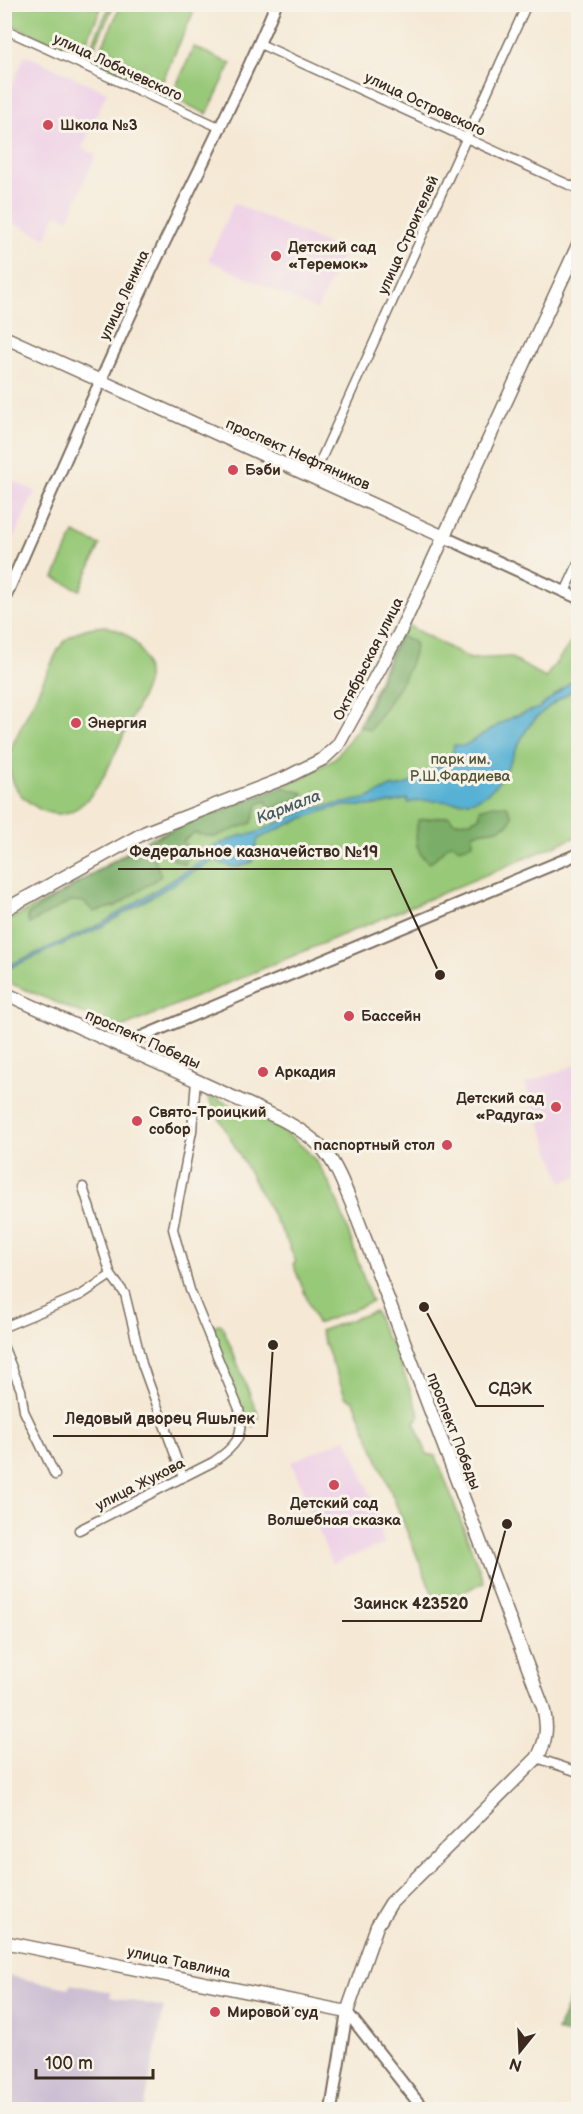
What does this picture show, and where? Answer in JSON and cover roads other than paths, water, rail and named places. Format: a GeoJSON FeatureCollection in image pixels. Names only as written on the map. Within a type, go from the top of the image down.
{"type":"FeatureCollection","features":[{"type":"Feature","properties":{"kind":"main road","name":"Октябрьская улица"},"geometry":{"type":"LineString","coordinates":[[4,910],[146,832],[285,778],[323,759],[334,750],[350,728],[400,632],[579,245]]}},
{"type":"Feature","properties":{"kind":"main road","name":"проспект Нефтяников"},"geometry":{"type":"LineString","coordinates":[[4,337],[444,537]]}},
{"type":"Feature","properties":{"kind":"main road","name":"проспект Победы"},"geometry":{"type":"LineString","coordinates":[[4,993],[298,1128],[326,1150],[336,1166],[543,1707],[546,1734],[537,1758],[395,1897],[377,1926],[347,2012]]}},
{"type":"Feature","properties":{"kind":"main road","name":"улица Тавлина"},"geometry":{"type":"LineString","coordinates":[[4,1942],[347,2012]]}},
{"type":"Feature","properties":{"kind":"street","name":"улица Ленина"},"geometry":{"type":"LineString","coordinates":[[4,600],[101,381],[221,129],[276,4]]}},
{"type":"Feature","properties":{"kind":"street","name":"улица Строителей"},"geometry":{"type":"LineString","coordinates":[[313,477],[527,4]]}},
{"type":"Feature","properties":{"kind":"street","name":"улица Лобачевского"},"geometry":{"type":"LineString","coordinates":[[4,29],[221,129]]}},
{"type":"Feature","properties":{"kind":"street","name":"улица Островского"},"geometry":{"type":"LineString","coordinates":[[260,44],[579,189]]}},
{"type":"Feature","properties":{"kind":"street","name":"проспект Нефтяников"},"geometry":{"type":"LineString","coordinates":[[444,537],[579,598]]}},
{"type":"Feature","properties":{"kind":"street"},"geometry":{"type":"LineString","coordinates":[[565,592],[579,564]]}},
{"type":"Feature","properties":{"kind":"street"},"geometry":{"type":"LineString","coordinates":[[127,1048],[134,1040],[259,986],[579,854]]}},
{"type":"Feature","properties":{"kind":"street","name":"улица Жукова"},"geometry":{"type":"LineString","coordinates":[[79,1530],[213,1462],[235,1445],[242,1427],[239,1410],[190,1290],[173,1228],[192,1131],[196,1080]]}},
{"type":"Feature","properties":{"kind":"street"},"geometry":{"type":"LineString","coordinates":[[83,1187],[111,1275],[127,1301],[142,1364],[183,1477]]}},
{"type":"Feature","properties":{"kind":"street"},"geometry":{"type":"LineString","coordinates":[[4,1327],[81,1295],[111,1275]]}},
{"type":"Feature","properties":{"kind":"street"},"geometry":{"type":"LineString","coordinates":[[4,1348],[21,1390],[24,1411],[55,1475]]}},
{"type":"Feature","properties":{"kind":"street"},"geometry":{"type":"LineString","coordinates":[[537,1758],[579,1772]]}},
{"type":"Feature","properties":{"kind":"street"},"geometry":{"type":"LineString","coordinates":[[331,2109],[347,2012]]}},
{"type":"Feature","properties":{"kind":"street"},"geometry":{"type":"LineString","coordinates":[[347,2012],[424,2109]]}},
{"type":"Feature","properties":{"kind":"water"},"geometry":{"type":"Polygon","coordinates":[[[578,676],[578,684],[573,690],[534,720],[495,786],[477,799],[459,802],[417,801],[408,803],[407,799],[374,805],[345,806],[306,818],[258,839],[252,862],[233,867],[224,865],[215,859],[101,927],[5,970],[5,967],[101,924],[211,855],[212,847],[242,835],[253,834],[309,809],[366,799],[393,786],[395,788],[413,782],[451,759],[454,745],[464,746],[510,718],[539,708],[578,676]]]}},
{"type":"Feature","properties":{"kind":"place","name":"Школа №3"},"geometry":{"type":"Point","coordinates":[48,125]}},
{"type":"Feature","properties":{"kind":"place","name":"Детский сад «Теремок»"},"geometry":{"type":"Point","coordinates":[276,256]}},
{"type":"Feature","properties":{"kind":"place","name":"Бэби"},"geometry":{"type":"Point","coordinates":[233,470]}},
{"type":"Feature","properties":{"kind":"place","name":"Энергия"},"geometry":{"type":"Point","coordinates":[76,723]}},
{"type":"Feature","properties":{"kind":"place","name":"Федеральное казначейство №19"},"geometry":{"type":"Point","coordinates":[440,975]}},
{"type":"Feature","properties":{"kind":"place","name":"Бассейн"},"geometry":{"type":"Point","coordinates":[349,1016]}},
{"type":"Feature","properties":{"kind":"place","name":"Аркадия"},"geometry":{"type":"Point","coordinates":[263,1072]}},
{"type":"Feature","properties":{"kind":"place","name":"Детский сад «Радуга»"},"geometry":{"type":"Point","coordinates":[556,1107]}},
{"type":"Feature","properties":{"kind":"place","name":"Свято-Троицкий собор"},"geometry":{"type":"Point","coordinates":[137,1121]}},
{"type":"Feature","properties":{"kind":"place","name":"паспортный стол"},"geometry":{"type":"Point","coordinates":[447,1145]}},
{"type":"Feature","properties":{"kind":"place","name":"СДЭК"},"geometry":{"type":"Point","coordinates":[424,1307]}},
{"type":"Feature","properties":{"kind":"place","name":"Ледовый дворец Яшьлек"},"geometry":{"type":"Point","coordinates":[273,1345]}},
{"type":"Feature","properties":{"kind":"place","name":"Детский сад Волшебная сказка"},"geometry":{"type":"Point","coordinates":[334,1485]}},
{"type":"Feature","properties":{"kind":"place","name":"Заинск 423520"},"geometry":{"type":"Point","coordinates":[507,1524]}},
{"type":"Feature","properties":{"kind":"place","name":"Мировой суд"},"geometry":{"type":"Point","coordinates":[215,2012]}},
{"type":"Feature","properties":{"kind":"park label","name":"парк им. Р.Ш.Фардиева"},"geometry":{"type":"Point","coordinates":[460,768]}},
{"type":"Feature","properties":{"kind":"water label","name":"Кармала"},"geometry":{"type":"Point","coordinates":[288,806]}}]}
